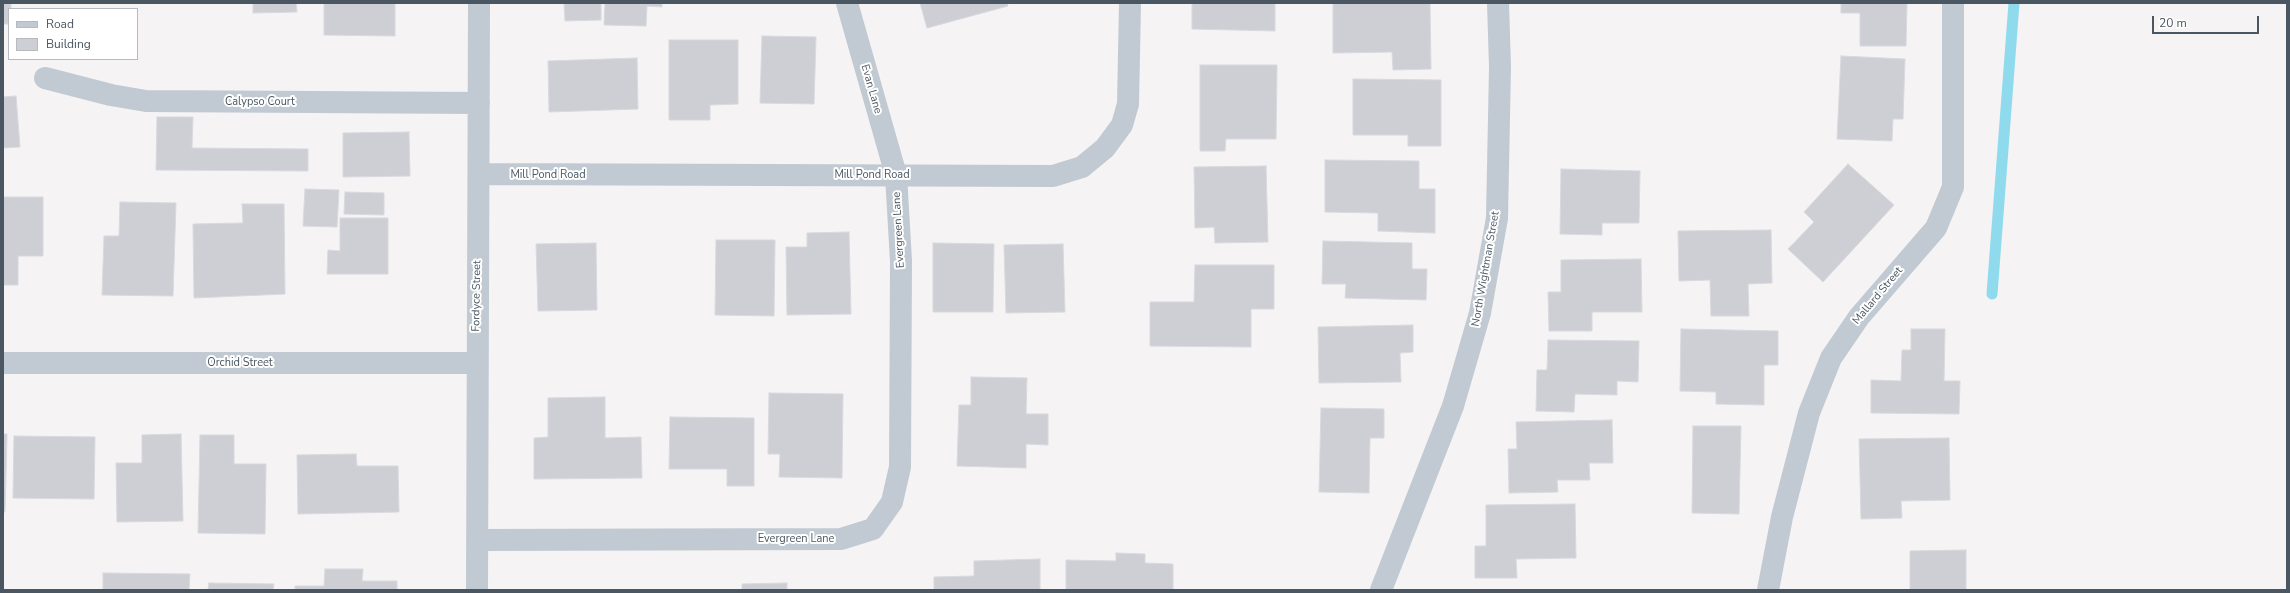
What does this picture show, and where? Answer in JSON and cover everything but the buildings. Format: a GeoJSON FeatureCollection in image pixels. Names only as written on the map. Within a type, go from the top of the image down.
{"type":"FeatureCollection","features":[{"type":"Feature","properties":{"kind":"street","name":"Fordyce Street"},"geometry":{"type":"LineString","coordinates":[[478,590],[476,363],[479,174],[479,3]]}},
{"type":"Feature","properties":{"kind":"street","name":"Evan Lane"},"geometry":{"type":"LineString","coordinates":[[847,3],[896,175]]}},
{"type":"Feature","properties":{"kind":"street","name":"Mill Pond Road"},"geometry":{"type":"LineString","coordinates":[[479,174],[1053,176],[1082,167],[1105,148],[1122,124],[1128,104],[1130,3]]}},
{"type":"Feature","properties":{"kind":"street","name":"North Wightman Street"},"geometry":{"type":"LineString","coordinates":[[1380,590],[1453,406],[1480,313],[1497,218],[1500,68],[1498,3]]}},
{"type":"Feature","properties":{"kind":"street","name":"Mallard Street"},"geometry":{"type":"LineString","coordinates":[[1768,590],[1782,517],[1809,413],[1831,358],[1859,317],[1936,228],[1953,188],[1953,3]]}},
{"type":"Feature","properties":{"kind":"street","name":"Calypso Court"},"geometry":{"type":"LineString","coordinates":[[45,78],[111,95],[146,101],[479,102]]}},
{"type":"Feature","properties":{"kind":"street","name":"Evergreen Lane"},"geometry":{"type":"LineString","coordinates":[[477,540],[841,539],[873,528],[892,502],[900,467],[901,261],[896,175]]}},
{"type":"Feature","properties":{"kind":"street","name":"Orchid Street"},"geometry":{"type":"LineString","coordinates":[[3,363],[476,363]]}},
{"type":"Feature","properties":{"kind":"waterway"},"geometry":{"type":"LineString","coordinates":[[1992,294],[2014,3]]}}]}
